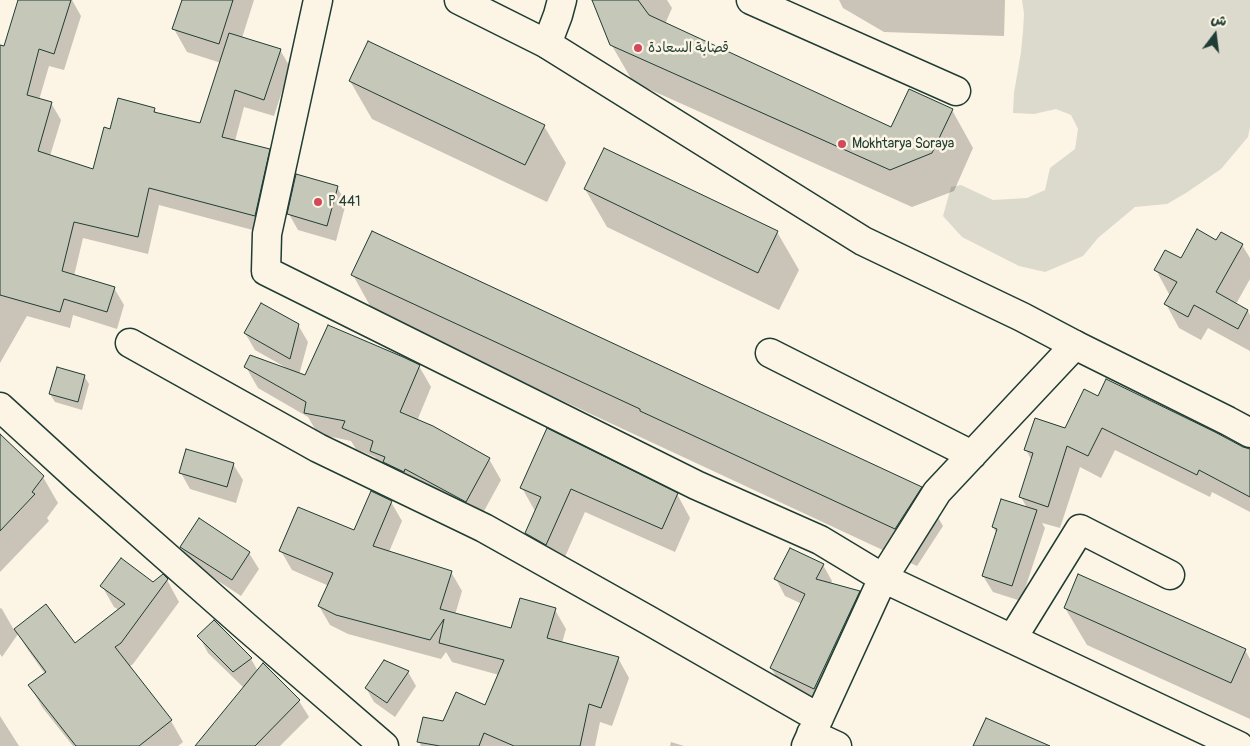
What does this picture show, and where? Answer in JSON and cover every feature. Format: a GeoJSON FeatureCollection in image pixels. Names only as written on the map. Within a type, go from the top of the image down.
{"type":"FeatureCollection","features":[{"type":"Feature","properties":{"kind":"street"},"geometry":{"type":"LineString","coordinates":[[318,0],[267,234],[266,271],[696,485],[820,540],[883,578],[1239,746]]}},
{"type":"Feature","properties":{"kind":"street"},"geometry":{"type":"LineString","coordinates":[[459,0],[547,44],[863,241],[1022,317],[1250,433]]}},
{"type":"Feature","properties":{"kind":"street"},"geometry":{"type":"LineString","coordinates":[[547,44],[562,0]]}},
{"type":"Feature","properties":{"kind":"street"},"geometry":{"type":"LineString","coordinates":[[751,0],[956,91]]}},
{"type":"Feature","properties":{"kind":"street"},"geometry":{"type":"LineString","coordinates":[[130,343],[318,448],[484,528],[648,620],[812,733],[838,746]]}},
{"type":"Feature","properties":{"kind":"street"},"geometry":{"type":"LineString","coordinates":[[812,733],[883,578],[937,492],[1074,345]]}},
{"type":"Feature","properties":{"kind":"street"},"geometry":{"type":"LineString","coordinates":[[770,354],[972,454]]}},
{"type":"Feature","properties":{"kind":"street"},"geometry":{"type":"LineString","coordinates":[[0,407],[82,482],[384,746]]}},
{"type":"Feature","properties":{"kind":"street"},"geometry":{"type":"LineString","coordinates":[[1012,639],[1080,529],[1170,574]]}},
{"type":"Feature","properties":{"kind":"shaded area"},"geometry":{"type":"Polygon","coordinates":[[[1022,0],[1250,0],[1250,127],[1248,137],[1221,169],[1186,193],[1167,204],[1135,207],[1098,238],[1083,256],[1045,272],[1019,266],[962,237],[943,216],[951,187],[961,185],[993,200],[1027,198],[1045,190],[1050,168],[1075,149],[1078,129],[1071,115],[1056,109],[1034,114],[1013,113],[1023,31],[1024,14],[1022,0]]]}},
{"type":"Feature","properties":{"kind":"building"},"geometry":{"type":"Polygon","coordinates":[[[18,0],[71,0],[54,54],[39,49],[27,95],[52,102],[38,151],[93,169],[104,127],[110,129],[118,98],[155,108],[154,112],[200,123],[229,33],[281,49],[264,100],[235,90],[222,137],[270,149],[255,216],[149,188],[138,237],[74,222],[62,271],[115,287],[107,312],[64,299],[60,312],[0,295],[0,45],[4,46],[18,0]]]}},
{"type":"Feature","properties":{"kind":"building"},"geometry":{"type":"Polygon","coordinates":[[[182,0],[233,0],[219,44],[172,29],[182,0]]]}},
{"type":"Feature","properties":{"kind":"building"},"geometry":{"type":"Polygon","coordinates":[[[592,0],[638,0],[649,15],[891,127],[909,89],[953,109],[932,153],[890,170],[610,45],[592,0]]]}},
{"type":"Feature","properties":{"kind":"building"},"geometry":{"type":"Polygon","coordinates":[[[368,41],[545,125],[525,165],[349,81],[368,41]]]}},
{"type":"Feature","properties":{"kind":"building"},"geometry":{"type":"Polygon","coordinates":[[[604,148],[778,231],[758,273],[584,189],[604,148]]]}},
{"type":"Feature","properties":{"kind":"building","name":"P 441"},"geometry":{"type":"Polygon","coordinates":[[[296,174],[338,186],[327,226],[287,214],[296,174]]]}},
{"type":"Feature","properties":{"kind":"building"},"geometry":{"type":"Polygon","coordinates":[[[1197,229],[1216,240],[1221,232],[1243,244],[1216,292],[1248,310],[1238,329],[1194,305],[1188,317],[1164,304],[1177,282],[1154,270],[1165,250],[1181,258],[1197,229]]]}},
{"type":"Feature","properties":{"kind":"building"},"geometry":{"type":"Polygon","coordinates":[[[372,231],[922,487],[895,529],[640,411],[640,409],[351,275],[372,231]]]}},
{"type":"Feature","properties":{"kind":"building"},"geometry":{"type":"Polygon","coordinates":[[[261,303],[299,324],[290,359],[244,333],[261,303]]]}},
{"type":"Feature","properties":{"kind":"building"},"geometry":{"type":"Polygon","coordinates":[[[328,325],[420,365],[400,412],[433,426],[490,458],[466,502],[405,469],[404,472],[383,462],[385,457],[370,451],[373,441],[342,428],[345,421],[304,413],[306,402],[244,367],[250,355],[305,375],[328,325]]]}},
{"type":"Feature","properties":{"kind":"building"},"geometry":{"type":"Polygon","coordinates":[[[57,367],[85,375],[78,402],[49,394],[57,367]]]}},
{"type":"Feature","properties":{"kind":"building"},"geometry":{"type":"Polygon","coordinates":[[[1106,379],[1250,449],[1250,497],[1199,470],[1197,475],[1102,428],[1088,456],[1067,446],[1048,507],[1019,497],[1033,453],[1024,450],[1035,418],[1065,428],[1084,389],[1098,396],[1106,379]]]}},
{"type":"Feature","properties":{"kind":"building"},"geometry":{"type":"Polygon","coordinates":[[[547,428],[678,493],[662,529],[571,489],[546,545],[525,533],[541,497],[520,488],[547,428]]]}},
{"type":"Feature","properties":{"kind":"building"},"geometry":{"type":"Polygon","coordinates":[[[0,434],[44,476],[32,492],[35,494],[0,531],[0,434]]]}},
{"type":"Feature","properties":{"kind":"building"},"geometry":{"type":"Polygon","coordinates":[[[186,449],[234,463],[227,487],[179,473],[186,449]]]}},
{"type":"Feature","properties":{"kind":"building"},"geometry":{"type":"Polygon","coordinates":[[[371,491],[392,501],[373,546],[452,571],[440,609],[511,628],[520,598],[556,608],[547,638],[619,657],[601,708],[589,704],[580,746],[514,746],[484,733],[479,746],[440,746],[417,742],[423,717],[443,721],[456,692],[485,705],[504,660],[439,643],[444,619],[430,640],[336,615],[318,606],[333,573],[279,551],[298,507],[354,530],[371,491]]]}},
{"type":"Feature","properties":{"kind":"building"},"geometry":{"type":"Polygon","coordinates":[[[1001,499],[1037,510],[1012,586],[982,576],[997,529],[992,527],[1001,499]]]}},
{"type":"Feature","properties":{"kind":"building"},"geometry":{"type":"Polygon","coordinates":[[[199,518],[250,552],[232,580],[180,547],[199,518]]]}},
{"type":"Feature","properties":{"kind":"building"},"geometry":{"type":"Polygon","coordinates":[[[790,548],[824,564],[816,579],[860,591],[814,689],[770,668],[805,594],[774,579],[790,548]]]}},
{"type":"Feature","properties":{"kind":"building"},"geometry":{"type":"Polygon","coordinates":[[[121,558],[153,582],[163,574],[168,579],[121,643],[115,647],[172,720],[139,746],[76,746],[28,685],[46,672],[14,629],[46,604],[75,643],[125,604],[100,586],[121,558]]]}},
{"type":"Feature","properties":{"kind":"building"},"geometry":{"type":"Polygon","coordinates":[[[1078,574],[1246,649],[1231,683],[1064,608],[1078,574]]]}},
{"type":"Feature","properties":{"kind":"building"},"geometry":{"type":"Polygon","coordinates":[[[214,620],[252,658],[233,672],[197,636],[214,620]]]}},
{"type":"Feature","properties":{"kind":"building"},"geometry":{"type":"Polygon","coordinates":[[[384,660],[409,671],[387,703],[365,688],[384,660]]]}},
{"type":"Feature","properties":{"kind":"building"},"geometry":{"type":"Polygon","coordinates":[[[263,663],[300,700],[255,746],[195,746],[263,663]]]}},
{"type":"Feature","properties":{"kind":"building"},"geometry":{"type":"Polygon","coordinates":[[[986,718],[1050,746],[973,746],[986,718]]]}},
{"type":"Feature","properties":{"kind":"place","name":"قصابة السعادة"},"geometry":{"type":"Point","coordinates":[638,48]}},
{"type":"Feature","properties":{"kind":"place","name":"Mokhtarya Soraya"},"geometry":{"type":"Point","coordinates":[842,144]}},
{"type":"Feature","properties":{"kind":"place","name":"P 441"},"geometry":{"type":"Point","coordinates":[318,202]}}]}
